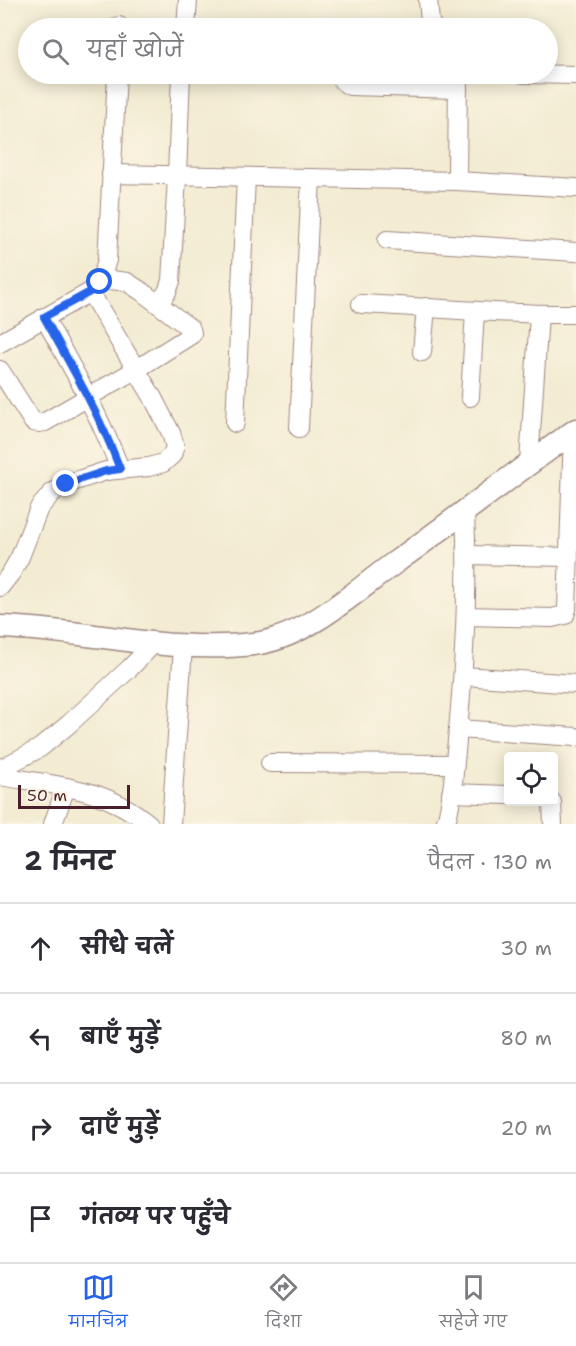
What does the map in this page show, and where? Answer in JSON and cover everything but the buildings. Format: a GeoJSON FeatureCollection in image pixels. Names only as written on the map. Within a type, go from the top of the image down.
{"type":"FeatureCollection","features":[{"type":"Feature","properties":{"kind":"street"},"geometry":{"type":"LineString","coordinates":[[187,18],[188,0]]}},
{"type":"Feature","properties":{"kind":"street"},"geometry":{"type":"LineString","coordinates":[[428,0],[429,18]]}},
{"type":"Feature","properties":{"kind":"street"},"geometry":{"type":"LineString","coordinates":[[558,75],[576,75]]}},
{"type":"Feature","properties":{"kind":"street"},"geometry":{"type":"LineString","coordinates":[[95,287],[107,260],[116,84]]}},
{"type":"Feature","properties":{"kind":"street"},"geometry":{"type":"LineString","coordinates":[[158,304],[167,292],[171,281],[181,84]]}},
{"type":"Feature","properties":{"kind":"street"},"geometry":{"type":"LineString","coordinates":[[345,84],[350,86],[393,84]]}},
{"type":"Feature","properties":{"kind":"street"},"geometry":{"type":"LineString","coordinates":[[457,181],[458,84]]}},
{"type":"Feature","properties":{"kind":"street"},"geometry":{"type":"LineString","coordinates":[[111,174],[457,181],[576,188]]}},
{"type":"Feature","properties":{"kind":"street"},"geometry":{"type":"LineString","coordinates":[[235,423],[246,177]]}},
{"type":"Feature","properties":{"kind":"street"},"geometry":{"type":"LineString","coordinates":[[299,428],[311,178]]}},
{"type":"Feature","properties":{"kind":"street"},"geometry":{"type":"LineString","coordinates":[[387,240],[576,252]]}},
{"type":"Feature","properties":{"kind":"street"},"geometry":{"type":"LineString","coordinates":[[0,343],[95,287],[111,280],[127,282],[191,329],[192,333],[45,422],[33,422],[0,370]]}},
{"type":"Feature","properties":{"kind":"street"},"geometry":{"type":"LineString","coordinates":[[0,587],[20,557],[39,508],[52,493],[66,484],[106,471],[149,467],[163,463],[172,455],[175,446],[171,433],[95,287]]}},
{"type":"Feature","properties":{"kind":"street"},"geometry":{"type":"LineString","coordinates":[[360,304],[539,315],[576,314]]}},
{"type":"Feature","properties":{"kind":"street"},"geometry":{"type":"LineString","coordinates":[[422,352],[426,307]]}},
{"type":"Feature","properties":{"kind":"street"},"geometry":{"type":"LineString","coordinates":[[471,397],[475,311]]}},
{"type":"Feature","properties":{"kind":"street"},"geometry":{"type":"LineString","coordinates":[[529,462],[539,315]]}},
{"type":"Feature","properties":{"kind":"street"},"geometry":{"type":"LineString","coordinates":[[44,317],[88,397],[120,469]]}},
{"type":"Feature","properties":{"kind":"street"},"geometry":{"type":"LineString","coordinates":[[0,627],[183,646],[254,644],[271,641],[298,630],[330,610],[465,513],[529,462],[575,431]]}},
{"type":"Feature","properties":{"kind":"street"},"geometry":{"type":"LineString","coordinates":[[466,616],[552,618],[565,615],[575,431]]}},
{"type":"Feature","properties":{"kind":"street"},"geometry":{"type":"LineString","coordinates":[[446,824],[458,729],[466,616],[465,513]]}},
{"type":"Feature","properties":{"kind":"street"},"geometry":{"type":"LineString","coordinates":[[467,555],[569,557]]}},
{"type":"Feature","properties":{"kind":"street"},"geometry":{"type":"LineString","coordinates":[[0,769],[40,748],[130,668],[154,643]]}},
{"type":"Feature","properties":{"kind":"street"},"geometry":{"type":"LineString","coordinates":[[171,824],[183,646]]}},
{"type":"Feature","properties":{"kind":"street"},"geometry":{"type":"LineString","coordinates":[[462,676],[576,684]]}},
{"type":"Feature","properties":{"kind":"street"},"geometry":{"type":"LineString","coordinates":[[458,729],[576,737]]}},
{"type":"Feature","properties":{"kind":"street"},"geometry":{"type":"LineString","coordinates":[[270,763],[454,764]]}},
{"type":"Feature","properties":{"kind":"street"},"geometry":{"type":"LineString","coordinates":[[0,776],[66,787],[105,797],[122,805],[149,824]]}},
{"type":"Feature","properties":{"kind":"street"},"geometry":{"type":"LineString","coordinates":[[53,824],[66,787]]}},
{"type":"Feature","properties":{"kind":"street"},"geometry":{"type":"LineString","coordinates":[[451,793],[504,795]]}},
{"type":"Feature","properties":{"kind":"street"},"geometry":{"type":"LineString","coordinates":[[552,806],[553,824],[558,824]]}},
{"type":"Feature","properties":{"kind":"route"},"geometry":{"type":"LineString","coordinates":[[66,484],[106,471],[120,469],[88,397],[44,317],[90,292],[100,282]]}}]}
